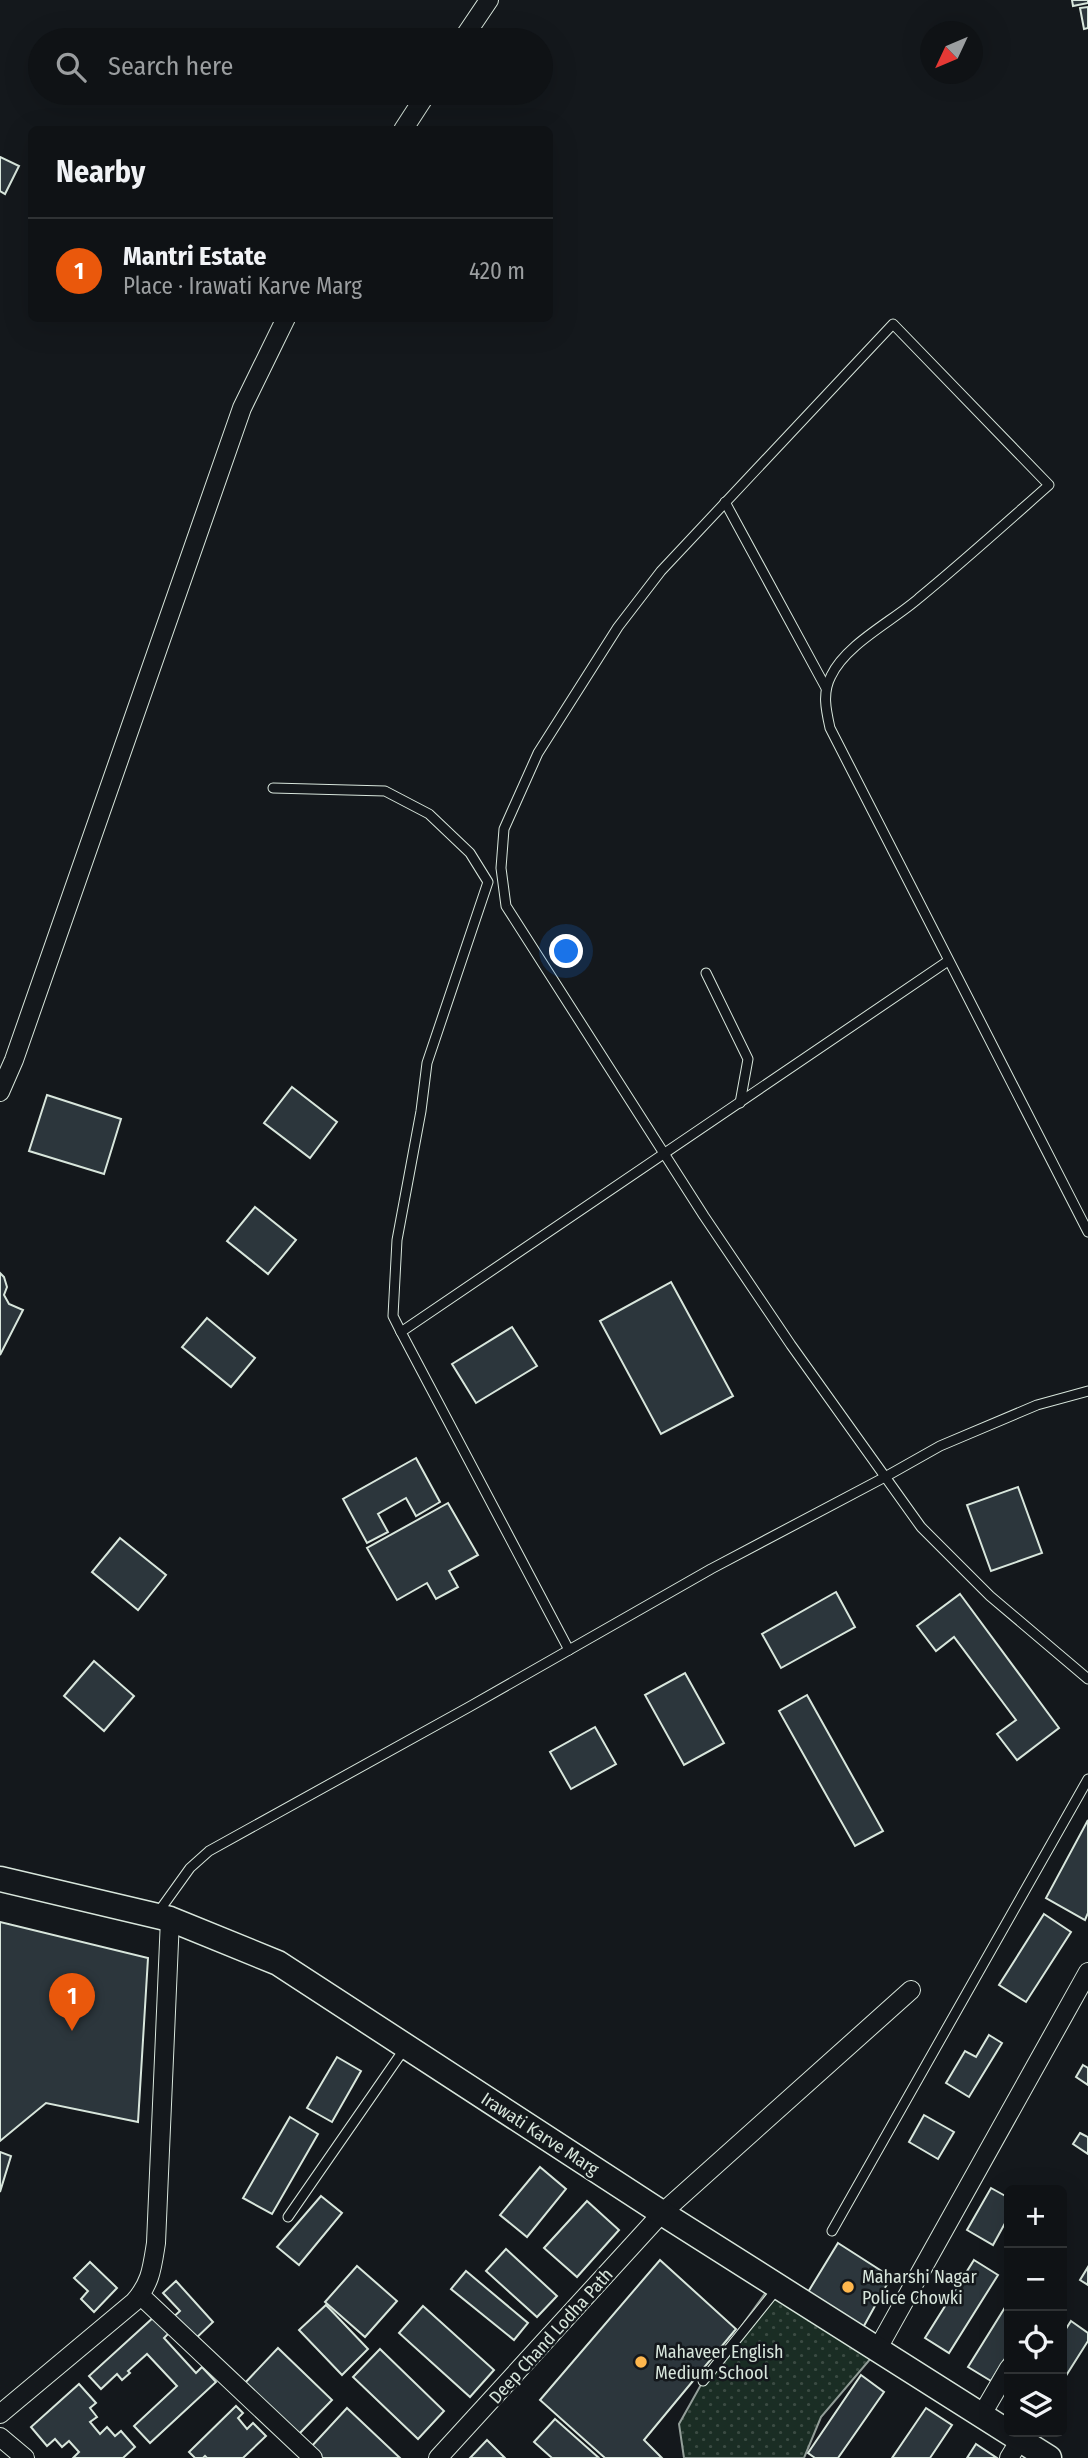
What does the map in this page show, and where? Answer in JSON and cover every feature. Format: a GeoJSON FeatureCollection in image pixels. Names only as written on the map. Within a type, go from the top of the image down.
{"type":"FeatureCollection","features":[{"type":"Feature","properties":{"kind":"main road","name":"Irawati Karve Marg"},"geometry":{"type":"LineString","coordinates":[[0,1879],[163,1917],[278,1963],[662,2213],[981,2416],[1014,2449],[1049,2458]]}},
{"type":"Feature","properties":{"kind":"street"},"geometry":{"type":"LineString","coordinates":[[471,28],[489,0]]}},
{"type":"Feature","properties":{"kind":"street"},"geometry":{"type":"LineString","coordinates":[[406,126],[420,105]]}},
{"type":"Feature","properties":{"kind":"street"},"geometry":{"type":"LineString","coordinates":[[0,1092],[14,1060],[242,408],[284,322]]}},
{"type":"Feature","properties":{"kind":"street"},"geometry":{"type":"LineString","coordinates":[[0,2414],[146,2290],[156,2243],[163,1917]]}},
{"type":"Feature","properties":{"kind":"street"},"geometry":{"type":"LineString","coordinates":[[877,2350],[1088,1972]]}},
{"type":"Feature","properties":{"kind":"street","name":"Deep Chand Lodha Path"},"geometry":{"type":"LineString","coordinates":[[438,2458],[662,2213],[911,1990]]}},
{"type":"Feature","properties":{"kind":"street"},"geometry":{"type":"LineString","coordinates":[[141,2295],[313,2458]]}},
{"type":"Feature","properties":{"kind":"street"},"geometry":{"type":"LineString","coordinates":[[981,2416],[1006,2374]]}},
{"type":"Feature","properties":{"kind":"street"},"geometry":{"type":"LineString","coordinates":[[0,2437],[25,2458]]}},
{"type":"Feature","properties":{"kind":"lane"},"geometry":{"type":"LineString","coordinates":[[1087,1229],[830,728],[826,688],[832,673],[849,652],[918,600],[1049,485],[893,324],[661,571],[618,627],[538,753],[504,829],[501,868],[506,906],[665,1155],[791,1345],[921,1527],[990,1596],[1088,1678]]}},
{"type":"Feature","properties":{"kind":"lane"},"geometry":{"type":"LineString","coordinates":[[725,502],[826,688]]}},
{"type":"Feature","properties":{"kind":"lane"},"geometry":{"type":"LineString","coordinates":[[273,788],[385,790],[429,814],[470,853],[488,883],[427,1063],[421,1111],[397,1240],[393,1316],[569,1650]]}},
{"type":"Feature","properties":{"kind":"lane"},"geometry":{"type":"LineString","coordinates":[[401,1332],[948,961]]}},
{"type":"Feature","properties":{"kind":"lane"},"geometry":{"type":"LineString","coordinates":[[706,973],[748,1059],[740,1103]]}},
{"type":"Feature","properties":{"kind":"lane"},"geometry":{"type":"LineString","coordinates":[[163,1917],[190,1868],[209,1851],[711,1569],[940,1446],[1037,1405],[1088,1391]]}},
{"type":"Feature","properties":{"kind":"lane"},"geometry":{"type":"LineString","coordinates":[[832,2231],[1088,1779]]}},
{"type":"Feature","properties":{"kind":"lane"},"geometry":{"type":"LineString","coordinates":[[288,2217],[406,2046]]}},
{"type":"Feature","properties":{"kind":"lane"},"geometry":{"type":"LineString","coordinates":[[703,2381],[779,2288]]}},
{"type":"Feature","properties":{"kind":"green space"},"geometry":{"type":"Polygon","coordinates":[[[769,2288],[872,2357],[821,2417],[804,2458],[684,2458],[679,2424],[707,2374],[769,2288]]]}},
{"type":"Feature","properties":{"kind":"building"},"geometry":{"type":"Polygon","coordinates":[[[1072,0],[1088,0],[1088,3],[1073,6],[1072,0]]]}},
{"type":"Feature","properties":{"kind":"building"},"geometry":{"type":"Polygon","coordinates":[[[1088,7],[1088,28],[1084,29],[1080,8],[1088,7]]]}},
{"type":"Feature","properties":{"kind":"building"},"geometry":{"type":"Polygon","coordinates":[[[0,157],[19,166],[5,194],[0,191],[0,157]]]}},
{"type":"Feature","properties":{"kind":"building"},"geometry":{"type":"Polygon","coordinates":[[[292,1087],[337,1122],[310,1158],[264,1123],[292,1087]]]}},
{"type":"Feature","properties":{"kind":"building"},"geometry":{"type":"Polygon","coordinates":[[[47,1095],[121,1119],[104,1174],[29,1151],[47,1095]]]}},
{"type":"Feature","properties":{"kind":"building"},"geometry":{"type":"Polygon","coordinates":[[[255,1207],[296,1240],[268,1274],[227,1241],[255,1207]]]}},
{"type":"Feature","properties":{"kind":"building"},"geometry":{"type":"Polygon","coordinates":[[[0,1273],[7,1287],[4,1295],[9,1304],[23,1310],[0,1355],[0,1273]]]}},
{"type":"Feature","properties":{"kind":"building"},"geometry":{"type":"Polygon","coordinates":[[[671,1282],[733,1396],[661,1434],[600,1321],[671,1282]]]}},
{"type":"Feature","properties":{"kind":"building"},"geometry":{"type":"Polygon","coordinates":[[[207,1318],[255,1358],[231,1387],[182,1347],[207,1318]]]}},
{"type":"Feature","properties":{"kind":"building"},"geometry":{"type":"Polygon","coordinates":[[[512,1327],[537,1366],[476,1403],[452,1364],[512,1327]]]}},
{"type":"Feature","properties":{"kind":"building"},"geometry":{"type":"Polygon","coordinates":[[[416,1458],[440,1502],[416,1516],[406,1498],[378,1514],[388,1532],[367,1543],[343,1499],[416,1458]]]}},
{"type":"Feature","properties":{"kind":"building"},"geometry":{"type":"Polygon","coordinates":[[[1018,1487],[1042,1553],[991,1571],[967,1505],[1018,1487]]]}},
{"type":"Feature","properties":{"kind":"building"},"geometry":{"type":"Polygon","coordinates":[[[448,1503],[478,1555],[449,1571],[458,1587],[436,1599],[427,1583],[397,1600],[367,1548],[448,1503]]]}},
{"type":"Feature","properties":{"kind":"building"},"geometry":{"type":"Polygon","coordinates":[[[120,1538],[166,1575],[138,1610],[92,1572],[120,1538]]]}},
{"type":"Feature","properties":{"kind":"building"},"geometry":{"type":"Polygon","coordinates":[[[836,1592],[855,1627],[781,1668],[762,1634],[836,1592]]]}},
{"type":"Feature","properties":{"kind":"building"},"geometry":{"type":"Polygon","coordinates":[[[960,1594],[1059,1728],[1017,1760],[997,1734],[1016,1720],[954,1637],[936,1651],[917,1626],[960,1594]]]}},
{"type":"Feature","properties":{"kind":"building"},"geometry":{"type":"Polygon","coordinates":[[[94,1661],[134,1696],[104,1731],[64,1696],[94,1661]]]}},
{"type":"Feature","properties":{"kind":"building"},"geometry":{"type":"Polygon","coordinates":[[[685,1673],[724,1743],[684,1765],[645,1695],[685,1673]]]}},
{"type":"Feature","properties":{"kind":"building"},"geometry":{"type":"Polygon","coordinates":[[[807,1695],[883,1831],[855,1846],[779,1711],[807,1695]]]}},
{"type":"Feature","properties":{"kind":"building"},"geometry":{"type":"Polygon","coordinates":[[[595,1727],[616,1764],[571,1789],[550,1752],[595,1727]]]}},
{"type":"Feature","properties":{"kind":"building"},"geometry":{"type":"Polygon","coordinates":[[[1088,1820],[1088,1913],[1085,1920],[1046,1898],[1088,1820]]]}},
{"type":"Feature","properties":{"kind":"building"},"geometry":{"type":"Polygon","coordinates":[[[1044,1914],[1071,1932],[1026,2002],[999,1985],[1044,1914]]]}},
{"type":"Feature","properties":{"kind":"building"},"geometry":{"type":"Polygon","coordinates":[[[0,1922],[148,1958],[138,2122],[46,2103],[0,2141],[0,1922]]]}},
{"type":"Feature","properties":{"kind":"building"},"geometry":{"type":"Polygon","coordinates":[[[989,2035],[1002,2043],[969,2097],[946,2083],[965,2051],[976,2057],[989,2035]]]}},
{"type":"Feature","properties":{"kind":"building"},"geometry":{"type":"Polygon","coordinates":[[[337,2057],[361,2071],[332,2122],[307,2108],[337,2057]]]}},
{"type":"Feature","properties":{"kind":"building"},"geometry":{"type":"Polygon","coordinates":[[[1083,2065],[1088,2068],[1088,2085],[1076,2077],[1083,2065]]]}},
{"type":"Feature","properties":{"kind":"building"},"geometry":{"type":"Polygon","coordinates":[[[924,2115],[954,2132],[938,2159],[909,2142],[924,2115]]]}},
{"type":"Feature","properties":{"kind":"building"},"geometry":{"type":"Polygon","coordinates":[[[290,2117],[318,2134],[272,2214],[243,2198],[290,2117]]]}},
{"type":"Feature","properties":{"kind":"building"},"geometry":{"type":"Polygon","coordinates":[[[1080,2133],[1088,2137],[1088,2154],[1073,2144],[1080,2133]]]}},
{"type":"Feature","properties":{"kind":"building"},"geometry":{"type":"Polygon","coordinates":[[[0,2152],[11,2156],[0,2192],[0,2152]]]}},
{"type":"Feature","properties":{"kind":"building"},"geometry":{"type":"Polygon","coordinates":[[[540,2167],[566,2189],[527,2237],[500,2215],[540,2167]]]}},
{"type":"Feature","properties":{"kind":"building"},"geometry":{"type":"Polygon","coordinates":[[[991,2188],[1004,2195],[1004,2225],[993,2245],[967,2230],[991,2188]]]}},
{"type":"Feature","properties":{"kind":"building"},"geometry":{"type":"Polygon","coordinates":[[[321,2196],[342,2213],[299,2265],[277,2247],[321,2196]]]}},
{"type":"Feature","properties":{"kind":"building"},"geometry":{"type":"Polygon","coordinates":[[[587,2201],[619,2230],[577,2277],[544,2248],[587,2201]]]}},
{"type":"Feature","properties":{"kind":"building","name":"Maharshi Nagar Police Chowki"},"geometry":{"type":"Polygon","coordinates":[[[838,2243],[891,2277],[860,2333],[805,2297],[838,2243]]]}},
{"type":"Feature","properties":{"kind":"building"},"geometry":{"type":"Polygon","coordinates":[[[506,2249],[557,2296],[537,2317],[486,2271],[506,2249]]]}},
{"type":"Feature","properties":{"kind":"building","name":"Mahaveer English Medium School"},"geometry":{"type":"Polygon","coordinates":[[[660,2260],[736,2329],[644,2440],[662,2458],[605,2458],[540,2400],[660,2260]]]}},
{"type":"Feature","properties":{"kind":"building"},"geometry":{"type":"Polygon","coordinates":[[[974,2260],[998,2275],[949,2353],[925,2338],[974,2260]]]}},
{"type":"Feature","properties":{"kind":"building"},"geometry":{"type":"Polygon","coordinates":[[[90,2262],[117,2288],[94,2312],[81,2299],[88,2291],[74,2278],[90,2262]]]}},
{"type":"Feature","properties":{"kind":"building"},"geometry":{"type":"Polygon","coordinates":[[[357,2266],[397,2301],[365,2337],[325,2302],[357,2266]]]}},
{"type":"Feature","properties":{"kind":"building"},"geometry":{"type":"Polygon","coordinates":[[[1088,2267],[1088,2285],[1080,2280],[1088,2267]]]}},
{"type":"Feature","properties":{"kind":"building"},"geometry":{"type":"Polygon","coordinates":[[[466,2271],[528,2323],[514,2340],[451,2289],[466,2271]]]}},
{"type":"Feature","properties":{"kind":"building"},"geometry":{"type":"Polygon","coordinates":[[[176,2281],[213,2322],[192,2342],[171,2319],[180,2311],[163,2293],[176,2281]]]}},
{"type":"Feature","properties":{"kind":"building"},"geometry":{"type":"Polygon","coordinates":[[[326,2305],[368,2349],[342,2375],[299,2330],[326,2305]]]}},
{"type":"Feature","properties":{"kind":"building"},"geometry":{"type":"Polygon","coordinates":[[[423,2306],[494,2370],[470,2397],[399,2333],[423,2306]]]}},
{"type":"Feature","properties":{"kind":"building"},"geometry":{"type":"Polygon","coordinates":[[[1004,2309],[1004,2360],[991,2381],[968,2367],[1004,2309]]]}},
{"type":"Feature","properties":{"kind":"building"},"geometry":{"type":"Polygon","coordinates":[[[155,2316],[170,2332],[164,2338],[196,2373],[202,2367],[216,2382],[150,2443],[134,2426],[177,2386],[147,2354],[122,2380],[117,2374],[101,2389],[89,2376],[155,2316]]]}},
{"type":"Feature","properties":{"kind":"building"},"geometry":{"type":"Polygon","coordinates":[[[1071,2321],[1088,2333],[1088,2341],[1067,2374],[1067,2374],[1067,2327],[1071,2321]]]}},
{"type":"Feature","properties":{"kind":"building"},"geometry":{"type":"Polygon","coordinates":[[[278,2348],[332,2400],[298,2435],[244,2384],[278,2348]]]}},
{"type":"Feature","properties":{"kind":"building"},"geometry":{"type":"Polygon","coordinates":[[[380,2349],[444,2411],[418,2439],[353,2377],[380,2349]]]}},
{"type":"Feature","properties":{"kind":"building"},"geometry":{"type":"Polygon","coordinates":[[[861,2375],[884,2392],[838,2458],[815,2458],[808,2453],[861,2375]]]}},
{"type":"Feature","properties":{"kind":"building"},"geometry":{"type":"Polygon","coordinates":[[[79,2384],[96,2403],[90,2408],[97,2417],[90,2422],[100,2434],[107,2427],[115,2436],[121,2431],[135,2447],[123,2458],[73,2458],[79,2452],[69,2441],[62,2447],[55,2439],[47,2446],[31,2427],[79,2384]]]}},
{"type":"Feature","properties":{"kind":"building"},"geometry":{"type":"Polygon","coordinates":[[[236,2406],[243,2413],[238,2418],[247,2429],[253,2423],[266,2436],[243,2458],[195,2458],[189,2452],[236,2406]]]}},
{"type":"Feature","properties":{"kind":"building"},"geometry":{"type":"Polygon","coordinates":[[[347,2408],[400,2458],[320,2458],[310,2448],[347,2408]]]}},
{"type":"Feature","properties":{"kind":"building"},"geometry":{"type":"Polygon","coordinates":[[[926,2408],[952,2425],[930,2458],[892,2458],[926,2408]]]}},
{"type":"Feature","properties":{"kind":"building"},"geometry":{"type":"Polygon","coordinates":[[[555,2419],[599,2458],[552,2458],[534,2442],[555,2419]]]}},
{"type":"Feature","properties":{"kind":"building"},"geometry":{"type":"Polygon","coordinates":[[[487,2440],[505,2458],[470,2458],[487,2440]]]}},
{"type":"Feature","properties":{"kind":"building"},"geometry":{"type":"Polygon","coordinates":[[[976,2444],[997,2458],[967,2458],[976,2444]]]}},
{"type":"Feature","properties":{"kind":"place","name":"Mantri Estate"},"geometry":{"type":"Point","coordinates":[72,2031]}},
{"type":"Feature","properties":{"kind":"place","name":"Maharshi Nagar Police Chowki"},"geometry":{"type":"Point","coordinates":[848,2287]}},
{"type":"Feature","properties":{"kind":"place","name":"Mahaveer English Medium School"},"geometry":{"type":"Point","coordinates":[641,2362]}}]}
